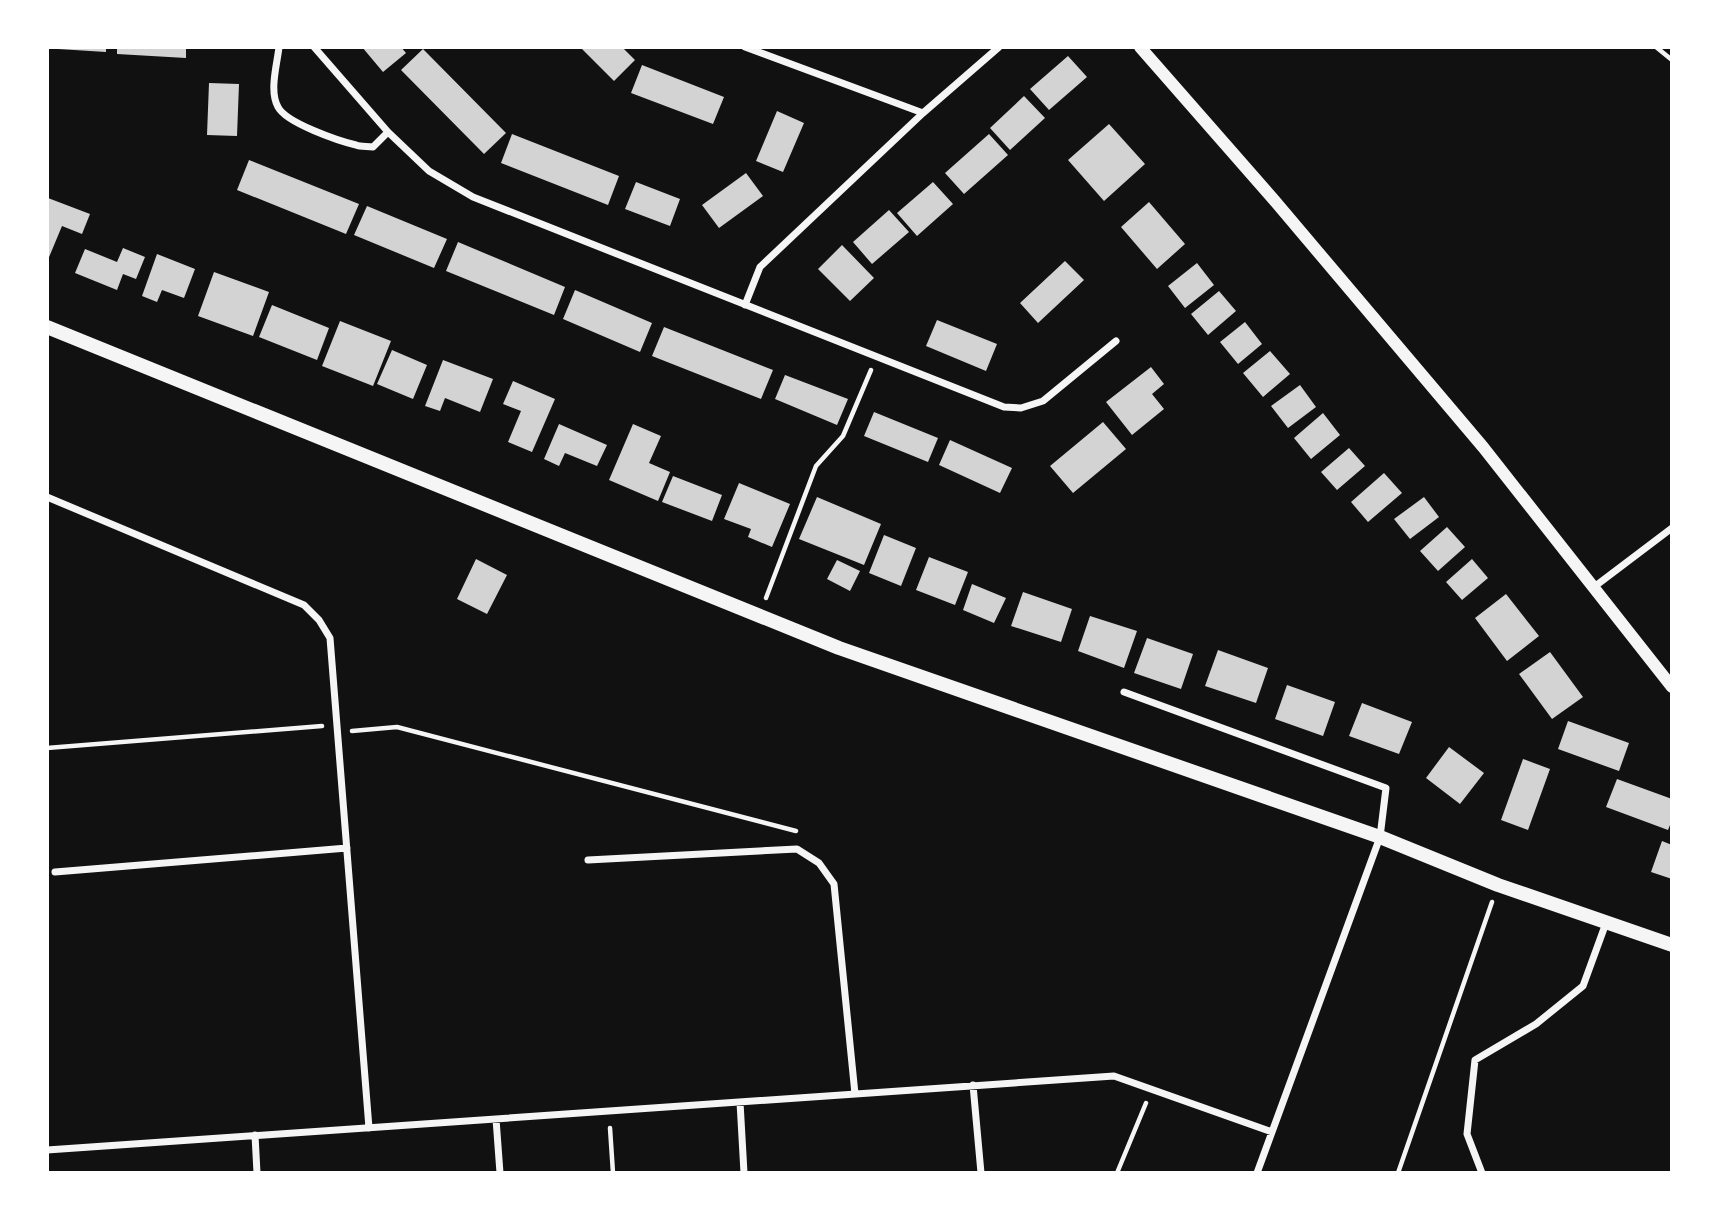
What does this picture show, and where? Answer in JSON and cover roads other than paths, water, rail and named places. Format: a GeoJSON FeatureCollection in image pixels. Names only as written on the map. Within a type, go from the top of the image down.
{"type":"FeatureCollection","features":[{"type":"Feature","properties":{"kind":"main road"},"geometry":{"type":"LineString","coordinates":[[47,327],[839,648],[1380,837],[1498,885],[1672,945]]}},
{"type":"Feature","properties":{"kind":"street"},"geometry":{"type":"LineString","coordinates":[[279,47],[274,89],[276,106],[283,115],[307,128],[358,146],[373,146],[388,132]]}},
{"type":"Feature","properties":{"kind":"street"},"geometry":{"type":"LineString","coordinates":[[314,47],[388,132],[429,171],[473,197],[1004,407],[1021,408],[1043,401],[1116,341]]}},
{"type":"Feature","properties":{"kind":"street"},"geometry":{"type":"LineString","coordinates":[[745,47],[923,113]]}},
{"type":"Feature","properties":{"kind":"street"},"geometry":{"type":"LineString","coordinates":[[746,305],[760,267],[923,113],[999,47]]}},
{"type":"Feature","properties":{"kind":"street"},"geometry":{"type":"LineString","coordinates":[[1140,47],[1274,200],[1483,447],[1672,687]]}},
{"type":"Feature","properties":{"kind":"street"},"geometry":{"type":"LineString","coordinates":[[47,497],[304,606],[319,620],[330,638],[369,1128]]}},
{"type":"Feature","properties":{"kind":"street"},"geometry":{"type":"LineString","coordinates":[[1594,587],[1672,528]]}},
{"type":"Feature","properties":{"kind":"street"},"geometry":{"type":"LineString","coordinates":[[1124,692],[1386,788],[1380,837],[1257,1173]]}},
{"type":"Feature","properties":{"kind":"street"},"geometry":{"type":"LineString","coordinates":[[55,872],[347,848]]}},
{"type":"Feature","properties":{"kind":"street"},"geometry":{"type":"LineString","coordinates":[[588,860],[797,849],[819,863],[834,884],[855,1094]]}},
{"type":"Feature","properties":{"kind":"street"},"geometry":{"type":"LineString","coordinates":[[1482,1173],[1467,1134],[1475,1060],[1536,1024],[1583,986],[1606,923]]}},
{"type":"Feature","properties":{"kind":"street"},"geometry":{"type":"LineString","coordinates":[[47,1150],[1114,1076],[1272,1132]]}},
{"type":"Feature","properties":{"kind":"street"},"geometry":{"type":"LineString","coordinates":[[973,1085],[981,1173]]}},
{"type":"Feature","properties":{"kind":"street"},"geometry":{"type":"LineString","coordinates":[[740,1102],[744,1173]]}},
{"type":"Feature","properties":{"kind":"street"},"geometry":{"type":"LineString","coordinates":[[496,1119],[500,1173]]}},
{"type":"Feature","properties":{"kind":"street"},"geometry":{"type":"LineString","coordinates":[[255,1135],[257,1173]]}}]}
